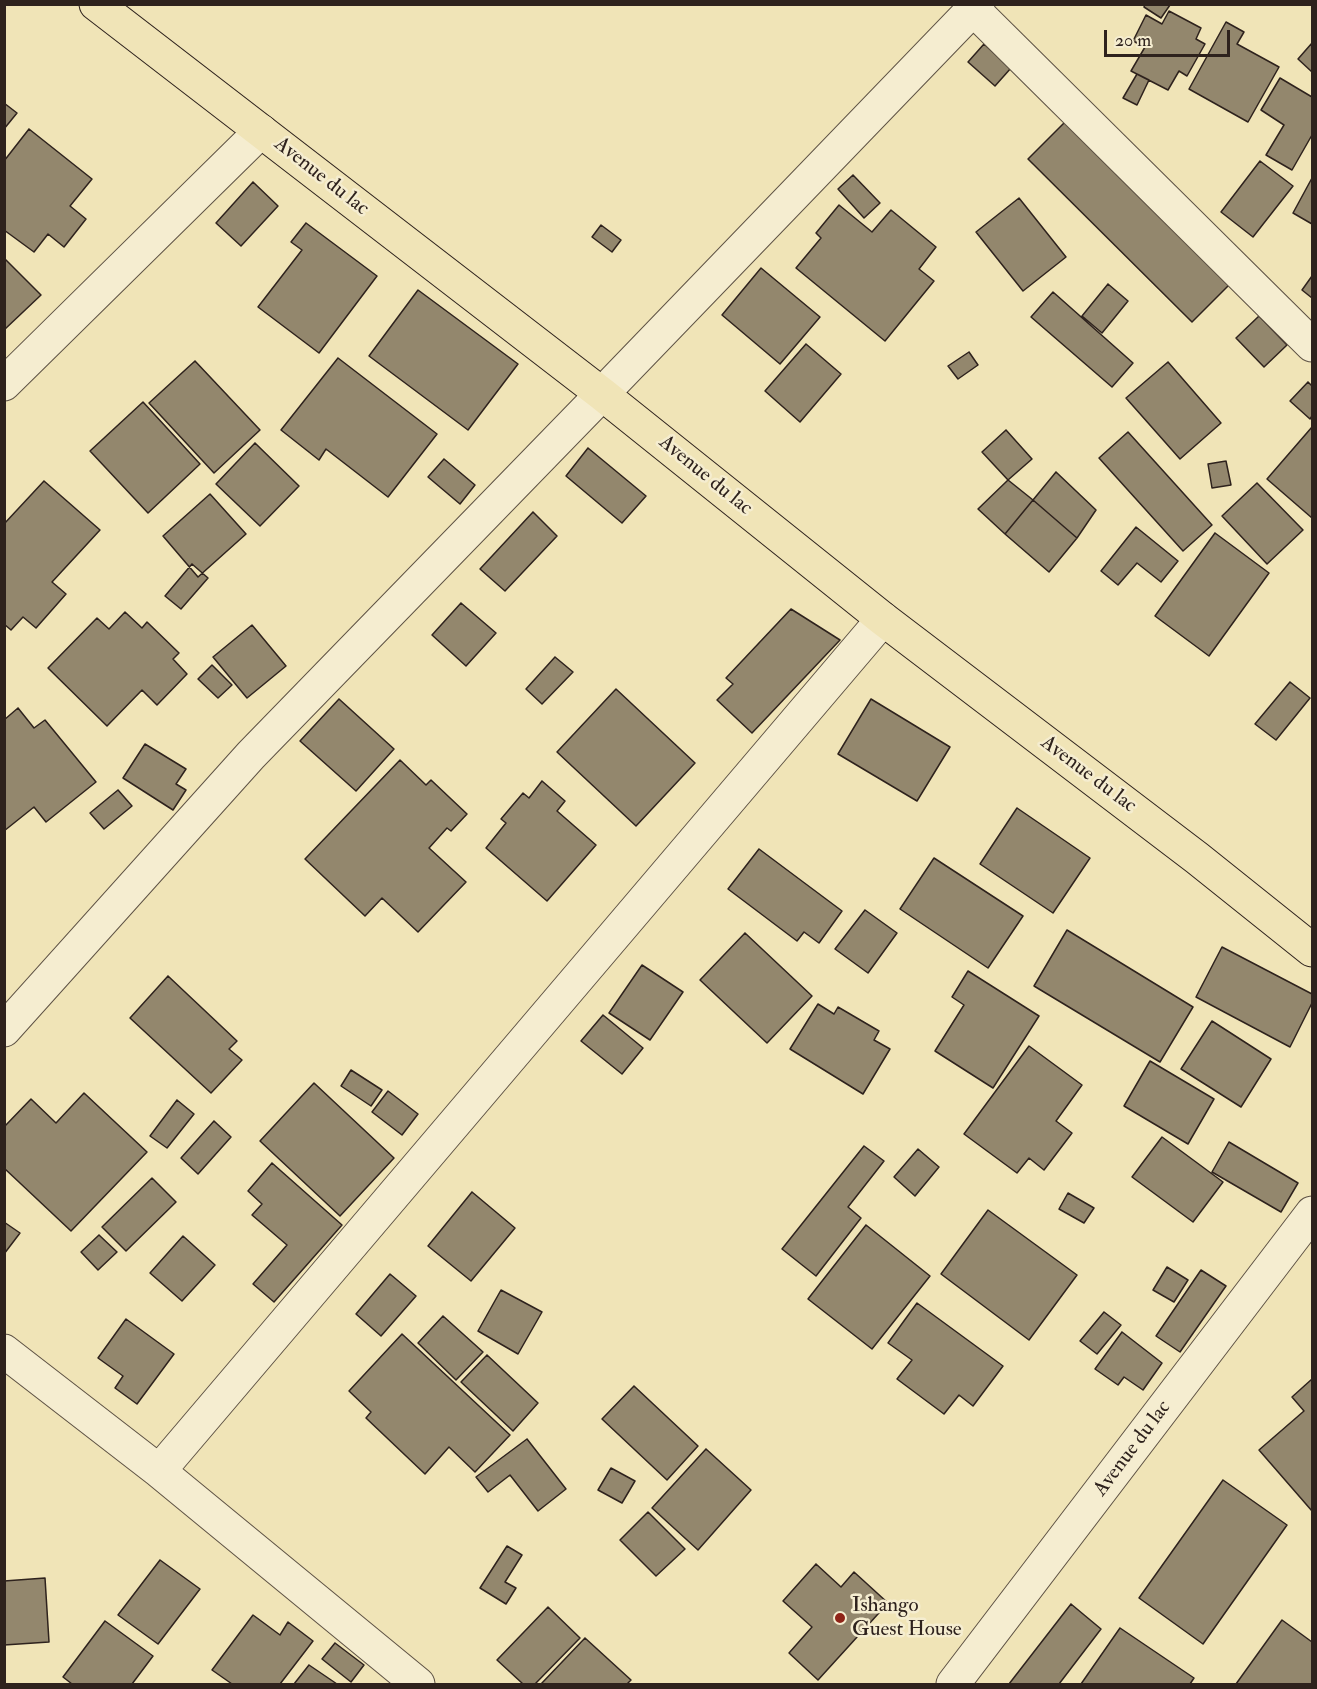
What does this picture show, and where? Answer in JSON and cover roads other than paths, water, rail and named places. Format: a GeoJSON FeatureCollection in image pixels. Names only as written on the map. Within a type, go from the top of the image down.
{"type":"FeatureCollection","features":[{"type":"Feature","properties":{"kind":"main road","name":"Avenue du lac"},"geometry":{"type":"LineString","coordinates":[[96,4],[602,394],[883,619],[1197,858],[1312,950]]}},
{"type":"Feature","properties":{"kind":"street"},"geometry":{"type":"LineString","coordinates":[[4,1030],[251,755],[976,7],[1312,345]]}},
{"type":"Feature","properties":{"kind":"street"},"geometry":{"type":"LineString","coordinates":[[4,384],[261,130]]}},
{"type":"Feature","properties":{"kind":"street"},"geometry":{"type":"LineString","coordinates":[[159,1472],[883,619]]}},
{"type":"Feature","properties":{"kind":"street","name":"Avenue du lac"},"geometry":{"type":"LineString","coordinates":[[953,1684],[1312,1213]]}},
{"type":"Feature","properties":{"kind":"street"},"geometry":{"type":"LineString","coordinates":[[4,1351],[159,1472],[416,1684]]}},
{"type":"Feature","properties":{"kind":"place","name":"Ishango Guest House"},"geometry":{"type":"Point","coordinates":[840,1618]}}]}
